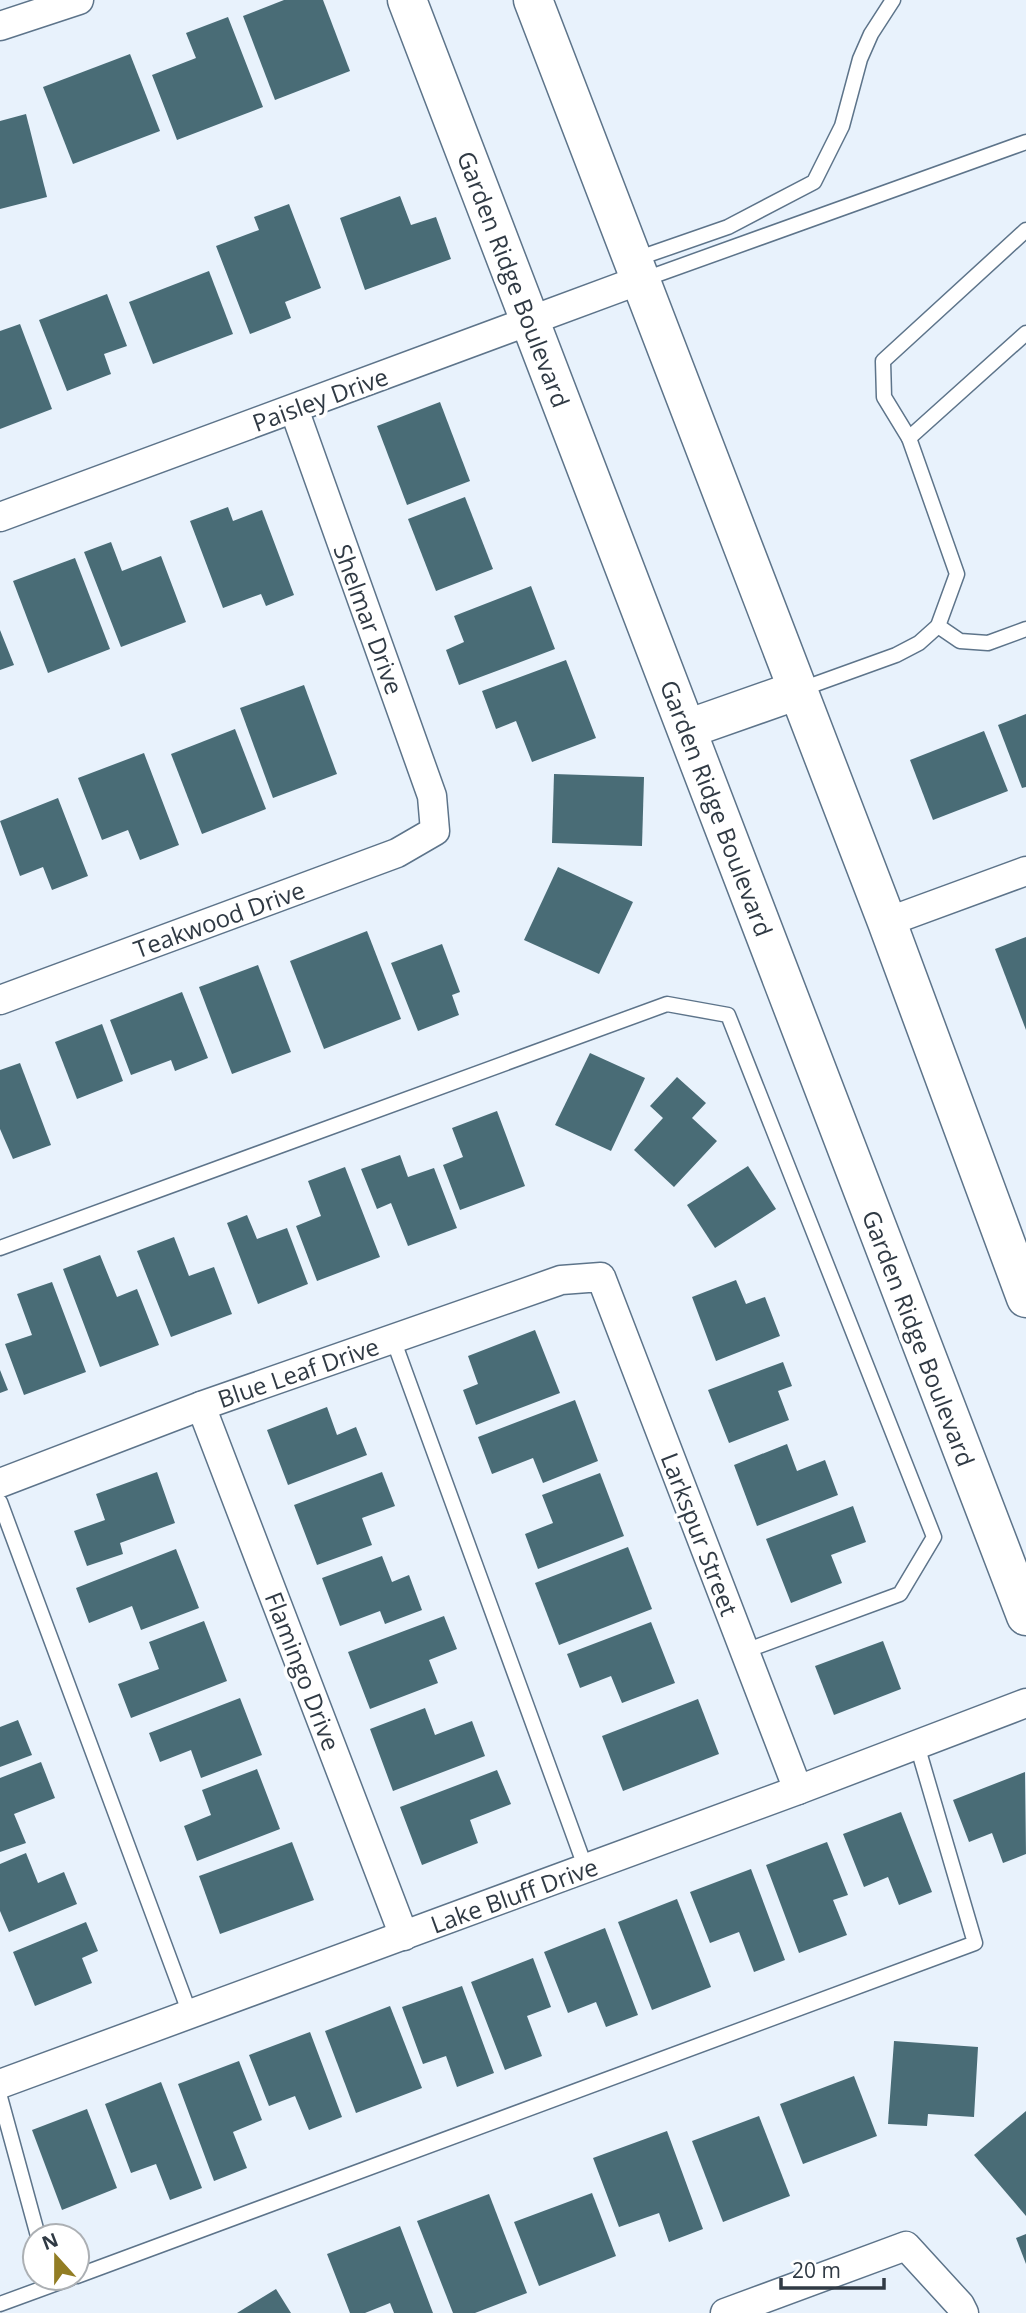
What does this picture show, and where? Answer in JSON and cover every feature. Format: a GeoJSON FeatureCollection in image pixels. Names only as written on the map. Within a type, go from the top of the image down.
{"type":"FeatureCollection","features":[{"type":"Feature","properties":{"kind":"main road","name":"Garden Ridge Boulevard"},"geometry":{"type":"LineString","coordinates":[[407,0],[1026,1616]]}},
{"type":"Feature","properties":{"kind":"main road"},"geometry":{"type":"LineString","coordinates":[[533,0],[887,922],[1026,1298]]}},
{"type":"Feature","properties":{"kind":"main road"},"geometry":{"type":"LineString","coordinates":[[687,729],[798,690]]}},
{"type":"Feature","properties":{"kind":"street"},"geometry":{"type":"LineString","coordinates":[[0,26],[79,0]]}},
{"type":"Feature","properties":{"kind":"street","name":"Paisley Drive"},"geometry":{"type":"LineString","coordinates":[[0,517],[530,323],[636,270]]}},
{"type":"Feature","properties":{"kind":"street","name":"Shelmar Drive"},"geometry":{"type":"LineString","coordinates":[[294,409],[432,796],[435,831]]}},
{"type":"Feature","properties":{"kind":"street","name":"Teakwood Drive"},"geometry":{"type":"LineString","coordinates":[[0,1000],[397,853],[435,831]]}},
{"type":"Feature","properties":{"kind":"street"},"geometry":{"type":"LineString","coordinates":[[887,922],[1026,871]]}},
{"type":"Feature","properties":{"kind":"street","name":"Larkspur Street"},"geometry":{"type":"LineString","coordinates":[[601,1277],[798,1790]]}},
{"type":"Feature","properties":{"kind":"street","name":"Blue Leaf Drive"},"geometry":{"type":"LineString","coordinates":[[0,1483],[201,1406],[561,1280],[601,1277]]}},
{"type":"Feature","properties":{"kind":"street","name":"Flamingo Drive"},"geometry":{"type":"LineString","coordinates":[[201,1406],[404,1936]]}},
{"type":"Feature","properties":{"kind":"street","name":"Lake Bluff Drive"},"geometry":{"type":"LineString","coordinates":[[0,2084],[586,1869],[1026,1703]]}},
{"type":"Feature","properties":{"kind":"street"},"geometry":{"type":"LineString","coordinates":[[725,2313],[906,2246],[960,2305],[964,2313]]}},
{"type":"Feature","properties":{"kind":"lane"},"geometry":{"type":"LineString","coordinates":[[636,270],[814,182],[842,126],[860,59],[870,34],[893,0]]}},
{"type":"Feature","properties":{"kind":"lane"},"geometry":{"type":"LineString","coordinates":[[636,270],[1026,142]]}},
{"type":"Feature","properties":{"kind":"lane"},"geometry":{"type":"LineString","coordinates":[[798,690],[896,655],[919,643],[938,626],[957,574],[908,438],[884,397],[883,361],[1026,230]]}},
{"type":"Feature","properties":{"kind":"lane"},"geometry":{"type":"LineString","coordinates":[[908,438],[1026,333]]}},
{"type":"Feature","properties":{"kind":"lane"},"geometry":{"type":"LineString","coordinates":[[938,626],[960,641],[988,643],[1026,629]]}},
{"type":"Feature","properties":{"kind":"lane"},"geometry":{"type":"LineString","coordinates":[[0,1248],[667,1004],[728,1015],[934,1537],[900,1594],[745,1651]]}},
{"type":"Feature","properties":{"kind":"lane"},"geometry":{"type":"LineString","coordinates":[[393,1339],[586,1869]]}},
{"type":"Feature","properties":{"kind":"lane"},"geometry":{"type":"LineString","coordinates":[[0,1502],[190,2014]]}},
{"type":"Feature","properties":{"kind":"lane"},"geometry":{"type":"LineString","coordinates":[[91,2271],[975,1943],[917,1745]]}},
{"type":"Feature","properties":{"kind":"lane"},"geometry":{"type":"LineString","coordinates":[[0,2097],[34,2222]]}},
{"type":"Feature","properties":{"kind":"lane"},"geometry":{"type":"LineString","coordinates":[[0,2304],[28,2292]]}},
{"type":"Feature","properties":{"kind":"building"},"geometry":{"type":"Polygon","coordinates":[[[284,0],[323,0],[350,71],[275,100],[243,16],[284,0]]]}},
{"type":"Feature","properties":{"kind":"building"},"geometry":{"type":"Polygon","coordinates":[[[228,17],[263,107],[177,140],[152,75],[196,58],[186,33],[228,17]]]}},
{"type":"Feature","properties":{"kind":"building"},"geometry":{"type":"Polygon","coordinates":[[[130,54],[160,131],[73,164],[43,87],[130,54]]]}},
{"type":"Feature","properties":{"kind":"building"},"geometry":{"type":"Polygon","coordinates":[[[26,114],[47,197],[0,209],[0,121],[26,114]]]}},
{"type":"Feature","properties":{"kind":"building"},"geometry":{"type":"Polygon","coordinates":[[[400,196],[411,225],[436,217],[451,259],[365,290],[340,218],[400,196]]]}},
{"type":"Feature","properties":{"kind":"building"},"geometry":{"type":"Polygon","coordinates":[[[289,204],[321,288],[285,302],[291,318],[250,334],[216,246],[259,230],[254,217],[289,204]]]}},
{"type":"Feature","properties":{"kind":"building"},"geometry":{"type":"Polygon","coordinates":[[[209,271],[233,334],[153,364],[129,302],[209,271]]]}},
{"type":"Feature","properties":{"kind":"building"},"geometry":{"type":"Polygon","coordinates":[[[107,294],[127,346],[104,354],[111,374],[67,391],[39,320],[107,294]]]}},
{"type":"Feature","properties":{"kind":"building"},"geometry":{"type":"Polygon","coordinates":[[[20,324],[52,409],[0,429],[0,331],[20,324]]]}},
{"type":"Feature","properties":{"kind":"building"},"geometry":{"type":"Polygon","coordinates":[[[440,402],[470,481],[407,505],[377,426],[440,402]]]}},
{"type":"Feature","properties":{"kind":"building"},"geometry":{"type":"Polygon","coordinates":[[[465,497],[493,569],[436,591],[408,519],[465,497]]]}},
{"type":"Feature","properties":{"kind":"building"},"geometry":{"type":"Polygon","coordinates":[[[228,507],[233,521],[262,510],[294,595],[266,606],[261,594],[223,608],[190,521],[228,507]]]}},
{"type":"Feature","properties":{"kind":"building"},"geometry":{"type":"Polygon","coordinates":[[[111,542],[122,571],[161,556],[186,622],[121,647],[84,552],[111,542]]]}},
{"type":"Feature","properties":{"kind":"building"},"geometry":{"type":"Polygon","coordinates":[[[75,558],[110,649],[48,673],[13,581],[75,558]]]}},
{"type":"Feature","properties":{"kind":"building"},"geometry":{"type":"Polygon","coordinates":[[[531,586],[555,649],[459,685],[446,650],[464,642],[454,616],[531,586]]]}},
{"type":"Feature","properties":{"kind":"building"},"geometry":{"type":"Polygon","coordinates":[[[0,630],[14,665],[0,670],[0,630]]]}},
{"type":"Feature","properties":{"kind":"building"},"geometry":{"type":"Polygon","coordinates":[[[566,660],[596,738],[532,762],[516,721],[496,729],[482,691],[566,660]]]}},
{"type":"Feature","properties":{"kind":"building"},"geometry":{"type":"Polygon","coordinates":[[[304,685],[337,774],[273,798],[240,708],[304,685]]]}},
{"type":"Feature","properties":{"kind":"building"},"geometry":{"type":"Polygon","coordinates":[[[1026,714],[1026,787],[1022,788],[998,725],[1026,714]]]}},
{"type":"Feature","properties":{"kind":"building"},"geometry":{"type":"Polygon","coordinates":[[[235,729],[266,809],[202,834],[171,754],[235,729]]]}},
{"type":"Feature","properties":{"kind":"building"},"geometry":{"type":"Polygon","coordinates":[[[984,731],[1008,791],[933,820],[910,760],[984,731]]]}},
{"type":"Feature","properties":{"kind":"building"},"geometry":{"type":"Polygon","coordinates":[[[144,753],[179,845],[140,860],[128,830],[102,840],[78,778],[144,753]]]}},
{"type":"Feature","properties":{"kind":"building"},"geometry":{"type":"Polygon","coordinates":[[[554,774],[644,777],[642,846],[552,843],[554,774]]]}},
{"type":"Feature","properties":{"kind":"building"},"geometry":{"type":"Polygon","coordinates":[[[58,798],[88,876],[52,890],[43,867],[20,876],[0,821],[58,798]]]}},
{"type":"Feature","properties":{"kind":"building"},"geometry":{"type":"Polygon","coordinates":[[[558,867],[633,902],[599,974],[524,940],[558,867]]]}},
{"type":"Feature","properties":{"kind":"building"},"geometry":{"type":"Polygon","coordinates":[[[367,931],[401,1019],[324,1049],[290,961],[367,931]]]}},
{"type":"Feature","properties":{"kind":"building"},"geometry":{"type":"Polygon","coordinates":[[[1026,937],[1026,1030],[995,949],[1026,937]]]}},
{"type":"Feature","properties":{"kind":"building"},"geometry":{"type":"Polygon","coordinates":[[[442,944],[460,992],[452,995],[459,1015],[418,1031],[391,963],[442,944]]]}},
{"type":"Feature","properties":{"kind":"building"},"geometry":{"type":"Polygon","coordinates":[[[258,965],[291,1052],[232,1074],[199,987],[258,965]]]}},
{"type":"Feature","properties":{"kind":"building"},"geometry":{"type":"Polygon","coordinates":[[[182,992],[208,1058],[175,1071],[171,1060],[131,1075],[110,1020],[182,992]]]}},
{"type":"Feature","properties":{"kind":"building"},"geometry":{"type":"Polygon","coordinates":[[[102,1024],[123,1081],[77,1099],[55,1042],[102,1024]]]}},
{"type":"Feature","properties":{"kind":"building"},"geometry":{"type":"Polygon","coordinates":[[[590,1053],[645,1078],[611,1151],[555,1125],[590,1053]]]}},
{"type":"Feature","properties":{"kind":"building"},"geometry":{"type":"Polygon","coordinates":[[[20,1063],[51,1145],[13,1159],[0,1129],[0,1070],[20,1063]]]}},
{"type":"Feature","properties":{"kind":"building"},"geometry":{"type":"Polygon","coordinates":[[[677,1077],[706,1103],[692,1118],[717,1141],[674,1187],[634,1150],[663,1118],[650,1106],[677,1077]]]}},
{"type":"Feature","properties":{"kind":"building"},"geometry":{"type":"Polygon","coordinates":[[[497,1111],[525,1186],[460,1210],[443,1165],[463,1157],[452,1128],[497,1111]]]}},
{"type":"Feature","properties":{"kind":"building"},"geometry":{"type":"Polygon","coordinates":[[[400,1155],[408,1177],[434,1168],[457,1228],[408,1246],[391,1203],[377,1209],[361,1169],[400,1155]]]}},
{"type":"Feature","properties":{"kind":"building"},"geometry":{"type":"Polygon","coordinates":[[[748,1166],[776,1209],[715,1248],[687,1205],[748,1166]]]}},
{"type":"Feature","properties":{"kind":"building"},"geometry":{"type":"Polygon","coordinates":[[[345,1167],[380,1257],[317,1281],[296,1226],[321,1216],[308,1181],[345,1167]]]}},
{"type":"Feature","properties":{"kind":"building"},"geometry":{"type":"Polygon","coordinates":[[[247,1215],[257,1239],[287,1228],[308,1284],[258,1304],[227,1223],[247,1215]]]}},
{"type":"Feature","properties":{"kind":"building"},"geometry":{"type":"Polygon","coordinates":[[[174,1237],[189,1276],[214,1267],[232,1314],[171,1337],[137,1251],[174,1237]]]}},
{"type":"Feature","properties":{"kind":"building"},"geometry":{"type":"Polygon","coordinates":[[[100,1255],[117,1297],[137,1289],[159,1345],[100,1367],[63,1269],[100,1255]]]}},
{"type":"Feature","properties":{"kind":"building"},"geometry":{"type":"Polygon","coordinates":[[[736,1280],[746,1304],[765,1297],[780,1336],[716,1361],[692,1297],[736,1280]]]}},
{"type":"Feature","properties":{"kind":"building"},"geometry":{"type":"Polygon","coordinates":[[[52,1282],[86,1372],[24,1395],[5,1344],[32,1335],[17,1294],[52,1282]]]}},
{"type":"Feature","properties":{"kind":"building"},"geometry":{"type":"Polygon","coordinates":[[[535,1330],[560,1393],[476,1425],[463,1390],[478,1384],[468,1356],[535,1330]]]}},
{"type":"Feature","properties":{"kind":"building"},"geometry":{"type":"Polygon","coordinates":[[[783,1362],[792,1386],[778,1391],[789,1420],[729,1443],[708,1390],[783,1362]]]}},
{"type":"Feature","properties":{"kind":"building"},"geometry":{"type":"Polygon","coordinates":[[[0,1370],[8,1390],[0,1393],[0,1370]]]}},
{"type":"Feature","properties":{"kind":"building"},"geometry":{"type":"Polygon","coordinates":[[[575,1400],[598,1461],[543,1483],[533,1458],[492,1474],[478,1437],[575,1400]]]}},
{"type":"Feature","properties":{"kind":"building"},"geometry":{"type":"Polygon","coordinates":[[[327,1407],[337,1435],[356,1427],[367,1455],[288,1485],[267,1430],[327,1407]]]}},
{"type":"Feature","properties":{"kind":"building"},"geometry":{"type":"Polygon","coordinates":[[[787,1444],[797,1471],[825,1460],[838,1495],[757,1526],[734,1465],[787,1444]]]}},
{"type":"Feature","properties":{"kind":"building"},"geometry":{"type":"Polygon","coordinates":[[[157,1472],[175,1523],[120,1543],[123,1554],[87,1566],[74,1531],[105,1520],[96,1494],[157,1472]]]}},
{"type":"Feature","properties":{"kind":"building"},"geometry":{"type":"Polygon","coordinates":[[[382,1472],[395,1506],[362,1518],[372,1545],[317,1565],[294,1505],[382,1472]]]}},
{"type":"Feature","properties":{"kind":"building"},"geometry":{"type":"Polygon","coordinates":[[[600,1473],[624,1536],[538,1569],[525,1534],[553,1523],[542,1495],[600,1473]]]}},
{"type":"Feature","properties":{"kind":"building"},"geometry":{"type":"Polygon","coordinates":[[[853,1506],[866,1542],[831,1555],[842,1583],[791,1603],[766,1539],[853,1506]]]}},
{"type":"Feature","properties":{"kind":"building"},"geometry":{"type":"Polygon","coordinates":[[[628,1547],[652,1609],[559,1645],[535,1583],[628,1547]]]}},
{"type":"Feature","properties":{"kind":"building"},"geometry":{"type":"Polygon","coordinates":[[[176,1549],[199,1608],[141,1630],[132,1606],[89,1623],[76,1588],[176,1549]]]}},
{"type":"Feature","properties":{"kind":"building"},"geometry":{"type":"Polygon","coordinates":[[[382,1556],[392,1582],[409,1575],[422,1610],[385,1624],[380,1611],[340,1626],[322,1578],[382,1556]]]}},
{"type":"Feature","properties":{"kind":"building"},"geometry":{"type":"Polygon","coordinates":[[[444,1616],[457,1649],[429,1660],[438,1683],[370,1709],[348,1652],[444,1616]]]}},
{"type":"Feature","properties":{"kind":"building"},"geometry":{"type":"Polygon","coordinates":[[[204,1621],[227,1681],[131,1718],[118,1684],[159,1669],[149,1642],[204,1621]]]}},
{"type":"Feature","properties":{"kind":"building"},"geometry":{"type":"Polygon","coordinates":[[[651,1622],[675,1683],[622,1703],[611,1676],[580,1688],[567,1654],[651,1622]]]}},
{"type":"Feature","properties":{"kind":"building"},"geometry":{"type":"Polygon","coordinates":[[[883,1641],[901,1689],[834,1715],[815,1666],[883,1641]]]}},
{"type":"Feature","properties":{"kind":"building"},"geometry":{"type":"Polygon","coordinates":[[[240,1698],[262,1755],[201,1778],[191,1750],[160,1762],[149,1733],[240,1698]]]}},
{"type":"Feature","properties":{"kind":"building"},"geometry":{"type":"Polygon","coordinates":[[[698,1699],[719,1754],[623,1791],[602,1736],[698,1699]]]}},
{"type":"Feature","properties":{"kind":"building"},"geometry":{"type":"Polygon","coordinates":[[[425,1708],[435,1735],[472,1721],[485,1756],[393,1791],[370,1729],[425,1708]]]}},
{"type":"Feature","properties":{"kind":"building"},"geometry":{"type":"Polygon","coordinates":[[[18,1720],[32,1755],[0,1767],[0,1727],[18,1720]]]}},
{"type":"Feature","properties":{"kind":"building"},"geometry":{"type":"Polygon","coordinates":[[[41,1762],[55,1798],[14,1814],[26,1843],[0,1852],[0,1778],[41,1762]]]}},
{"type":"Feature","properties":{"kind":"building"},"geometry":{"type":"Polygon","coordinates":[[[257,1769],[280,1829],[197,1861],[184,1826],[211,1815],[202,1790],[257,1769]]]}},
{"type":"Feature","properties":{"kind":"building"},"geometry":{"type":"Polygon","coordinates":[[[497,1770],[511,1804],[470,1820],[478,1843],[422,1865],[400,1807],[497,1770]]]}},
{"type":"Feature","properties":{"kind":"building"},"geometry":{"type":"Polygon","coordinates":[[[1025,1772],[1026,1854],[1003,1863],[992,1833],[969,1842],[953,1800],[1025,1772]]]}},
{"type":"Feature","properties":{"kind":"building"},"geometry":{"type":"Polygon","coordinates":[[[901,1812],[932,1892],[899,1905],[888,1877],[864,1887],[843,1834],[901,1812]]]}},
{"type":"Feature","properties":{"kind":"building"},"geometry":{"type":"Polygon","coordinates":[[[292,1842],[314,1900],[220,1934],[199,1876],[292,1842]]]}},
{"type":"Feature","properties":{"kind":"building"},"geometry":{"type":"Polygon","coordinates":[[[827,1842],[848,1895],[833,1900],[847,1935],[799,1953],[766,1865],[827,1842]]]}},
{"type":"Feature","properties":{"kind":"building"},"geometry":{"type":"Polygon","coordinates":[[[26,1853],[38,1883],[64,1872],[77,1904],[9,1932],[0,1911],[0,1864],[26,1853]]]}},
{"type":"Feature","properties":{"kind":"building"},"geometry":{"type":"Polygon","coordinates":[[[751,1869],[785,1960],[754,1972],[739,1932],[710,1943],[690,1892],[751,1869]]]}},
{"type":"Feature","properties":{"kind":"building"},"geometry":{"type":"Polygon","coordinates":[[[677,1899],[711,1987],[652,2010],[618,1922],[677,1899]]]}},
{"type":"Feature","properties":{"kind":"building"},"geometry":{"type":"Polygon","coordinates":[[[86,1922],[98,1951],[82,1958],[92,1983],[35,2006],[13,1952],[86,1922]]]}},
{"type":"Feature","properties":{"kind":"building"},"geometry":{"type":"Polygon","coordinates":[[[605,1928],[638,2015],[606,2027],[596,2002],[568,2013],[544,1952],[605,1928]]]}},
{"type":"Feature","properties":{"kind":"building"},"geometry":{"type":"Polygon","coordinates":[[[533,1958],[551,2007],[527,2016],[542,2056],[505,2070],[471,1982],[533,1958]]]}},
{"type":"Feature","properties":{"kind":"building"},"geometry":{"type":"Polygon","coordinates":[[[462,1986],[494,2073],[457,2087],[446,2056],[423,2064],[402,2007],[462,1986]]]}},
{"type":"Feature","properties":{"kind":"building"},"geometry":{"type":"Polygon","coordinates":[[[390,2006],[422,2088],[356,2113],[325,2031],[390,2006]]]}},
{"type":"Feature","properties":{"kind":"building"},"geometry":{"type":"Polygon","coordinates":[[[310,2032],[342,2117],[309,2130],[295,2096],[269,2106],[249,2055],[310,2032]]]}},
{"type":"Feature","properties":{"kind":"building"},"geometry":{"type":"Polygon","coordinates":[[[894,2041],[978,2047],[974,2117],[928,2114],[927,2126],[888,2124],[894,2041]]]}},
{"type":"Feature","properties":{"kind":"building"},"geometry":{"type":"Polygon","coordinates":[[[239,2061],[262,2120],[233,2132],[247,2168],[214,2181],[178,2084],[239,2061]]]}},
{"type":"Feature","properties":{"kind":"building"},"geometry":{"type":"Polygon","coordinates":[[[854,2076],[877,2136],[803,2164],[780,2104],[854,2076]]]}},
{"type":"Feature","properties":{"kind":"building"},"geometry":{"type":"Polygon","coordinates":[[[161,2082],[202,2188],[170,2200],[156,2164],[131,2173],[105,2104],[161,2082]]]}},
{"type":"Feature","properties":{"kind":"building"},"geometry":{"type":"Polygon","coordinates":[[[87,2109],[117,2188],[62,2210],[32,2130],[87,2109]]]}},
{"type":"Feature","properties":{"kind":"building"},"geometry":{"type":"Polygon","coordinates":[[[1026,2111],[1026,2216],[974,2155],[1026,2111]]]}},
{"type":"Feature","properties":{"kind":"building"},"geometry":{"type":"Polygon","coordinates":[[[759,2116],[790,2196],[723,2222],[692,2141],[759,2116]]]}},
{"type":"Feature","properties":{"kind":"building"},"geometry":{"type":"Polygon","coordinates":[[[667,2131],[703,2229],[669,2242],[659,2213],[619,2227],[593,2158],[667,2131]]]}},
{"type":"Feature","properties":{"kind":"building"},"geometry":{"type":"Polygon","coordinates":[[[592,2193],[616,2256],[539,2286],[514,2222],[592,2193]]]}},
{"type":"Feature","properties":{"kind":"building"},"geometry":{"type":"Polygon","coordinates":[[[489,2194],[527,2293],[475,2313],[453,2313],[417,2221],[489,2194]]]}},
{"type":"Feature","properties":{"kind":"building"},"geometry":{"type":"Polygon","coordinates":[[[400,2226],[433,2313],[394,2313],[390,2303],[365,2313],[350,2313],[327,2254],[400,2226]]]}},
{"type":"Feature","properties":{"kind":"building"},"geometry":{"type":"Polygon","coordinates":[[[1026,2234],[1026,2264],[1016,2238],[1026,2234]]]}},
{"type":"Feature","properties":{"kind":"building"},"geometry":{"type":"Polygon","coordinates":[[[276,2289],[291,2313],[237,2313],[276,2289]]]}}]}
